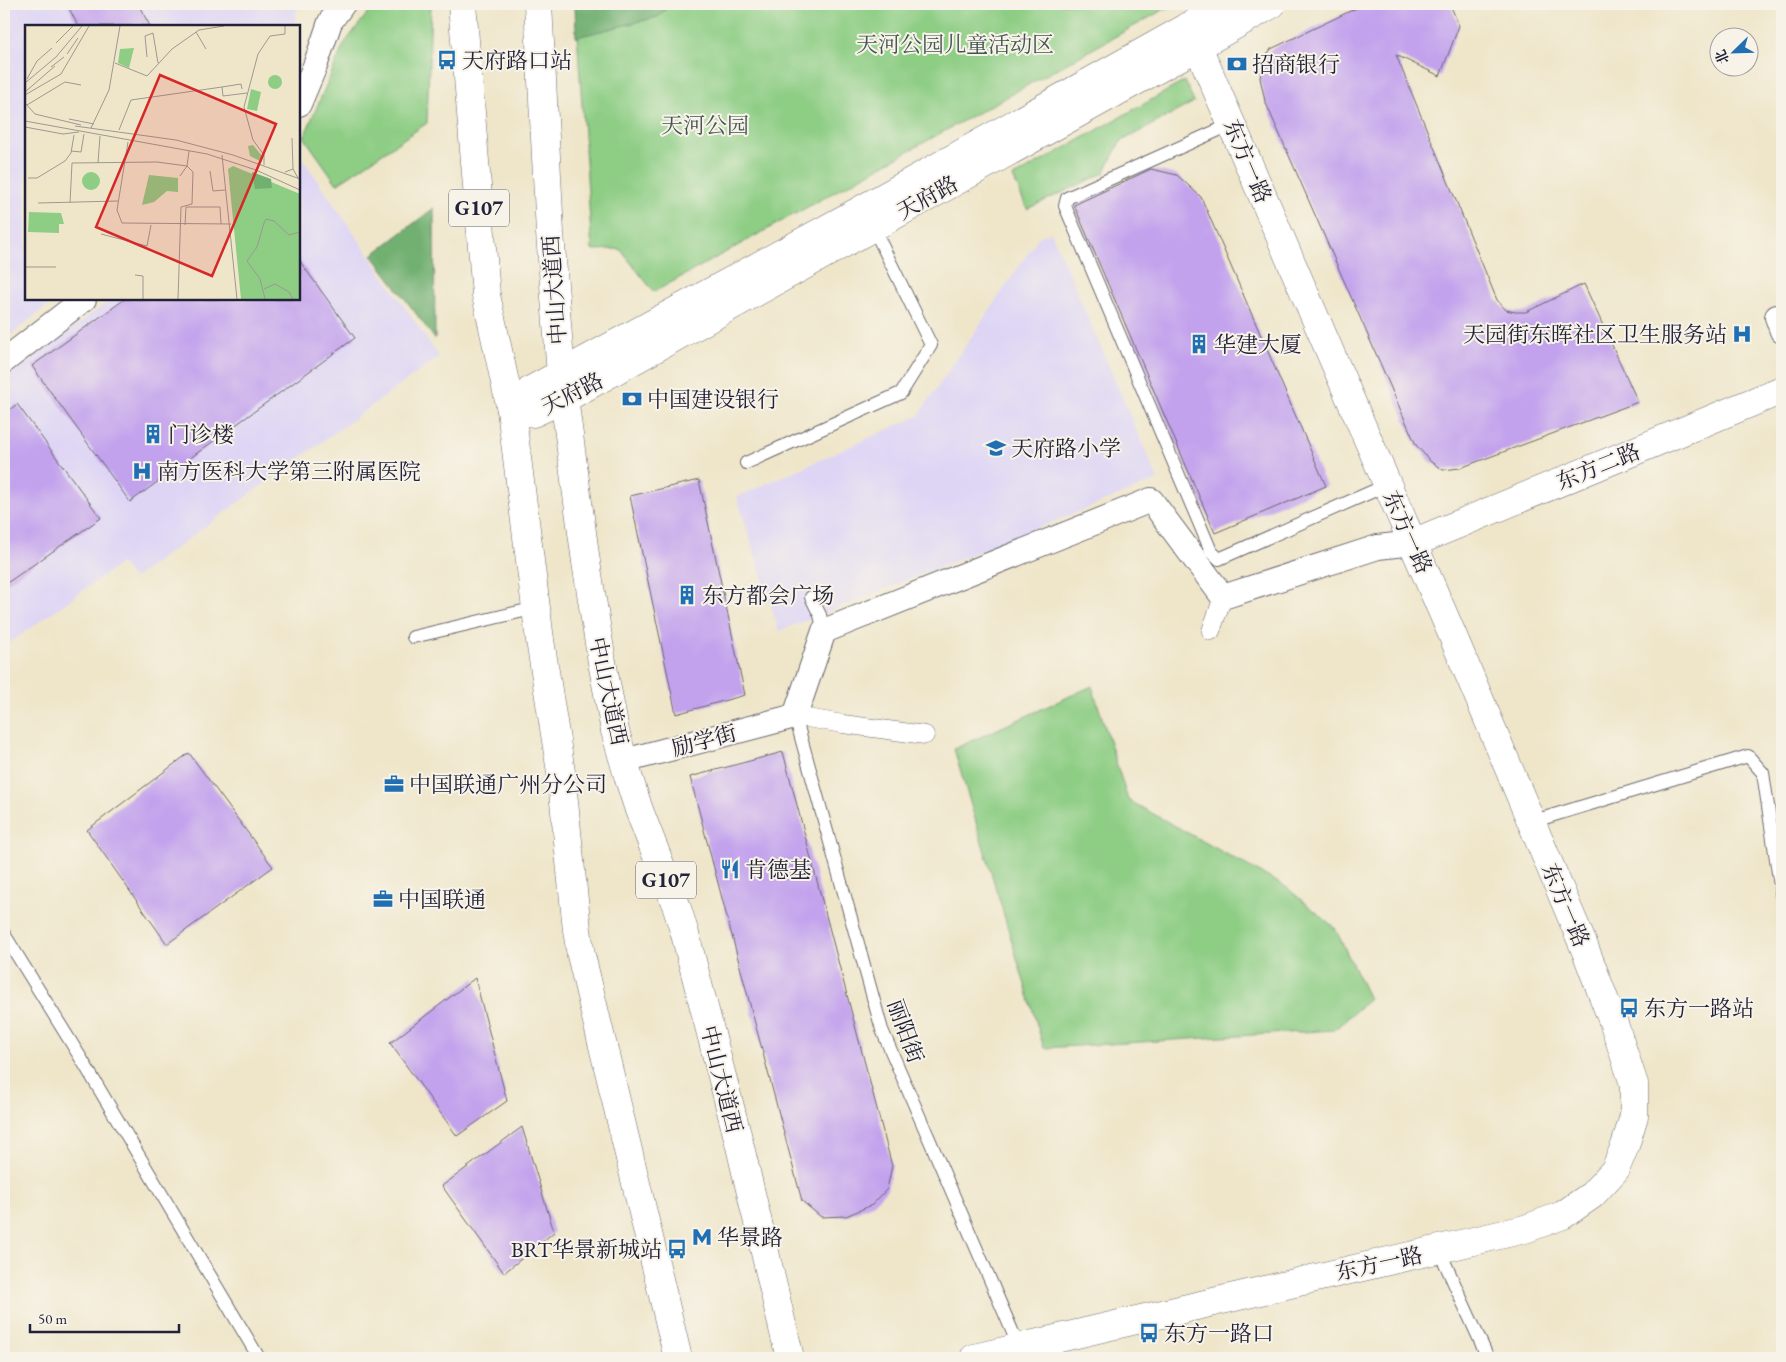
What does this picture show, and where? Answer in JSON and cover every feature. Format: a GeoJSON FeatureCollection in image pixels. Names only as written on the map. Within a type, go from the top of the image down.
{"type":"FeatureCollection","features":[{"type":"Feature","properties":{"kind":"main road","name":"G107"},"geometry":{"type":"LineString","coordinates":[[462,4],[486,294],[511,410],[536,608],[560,772],[577,930],[581,955],[678,1358]]}},
{"type":"Feature","properties":{"kind":"main road","name":"中山大道西"},"geometry":{"type":"LineString","coordinates":[[538,4],[550,232],[563,387],[586,562],[602,662],[615,731],[624,761],[639,810],[676,905],[685,934],[790,1358]]}},
{"type":"Feature","properties":{"kind":"main road","name":"天府路"},"geometry":{"type":"LineString","coordinates":[[563,387],[873,227],[1194,36],[1229,4]]}},
{"type":"Feature","properties":{"kind":"main road","name":"天府路"},"geometry":{"type":"LineString","coordinates":[[511,410],[533,413],[563,387],[848,217],[1194,36],[1272,4]]}},
{"type":"Feature","properties":{"kind":"main road","name":"东方一路"},"geometry":{"type":"LineString","coordinates":[[974,1358],[1021,1353],[1345,1270],[1440,1250],[1525,1229],[1563,1215],[1592,1195],[1615,1170],[1634,1116],[1634,1084],[1616,1027],[1585,950],[1413,543],[1194,36]]}},
{"type":"Feature","properties":{"kind":"main road","name":"东方二路"},"geometry":{"type":"LineString","coordinates":[[1413,543],[1782,390]]}},
{"type":"Feature","properties":{"kind":"street"},"geometry":{"type":"LineString","coordinates":[[300,102],[330,22],[343,4]]}},
{"type":"Feature","properties":{"kind":"street"},"geometry":{"type":"LineString","coordinates":[[4,361],[83,300]]}},
{"type":"Feature","properties":{"kind":"street"},"geometry":{"type":"LineString","coordinates":[[925,735],[790,717],[824,631],[1151,500],[1223,597]]}},
{"type":"Feature","properties":{"kind":"street"},"geometry":{"type":"LineString","coordinates":[[1223,597],[1378,546],[1413,543]]}},
{"type":"Feature","properties":{"kind":"street"},"geometry":{"type":"LineString","coordinates":[[1211,631],[1223,597]]}},
{"type":"Feature","properties":{"kind":"street","name":"励学街"},"geometry":{"type":"LineString","coordinates":[[624,761],[790,717]]}},
{"type":"Feature","properties":{"kind":"lane"},"geometry":{"type":"LineString","coordinates":[[1232,124],[1067,198],[1065,206],[1211,551],[1219,559],[1387,485]]}},
{"type":"Feature","properties":{"kind":"lane"},"geometry":{"type":"LineString","coordinates":[[746,463],[901,393],[931,345],[873,227]]}},
{"type":"Feature","properties":{"kind":"lane"},"geometry":{"type":"LineString","coordinates":[[811,597],[820,615],[824,631]]}},
{"type":"Feature","properties":{"kind":"lane"},"geometry":{"type":"LineString","coordinates":[[413,637],[536,608]]}},
{"type":"Feature","properties":{"kind":"lane","name":"丽阳街"},"geometry":{"type":"LineString","coordinates":[[790,717],[882,1030],[1021,1353]]}},
{"type":"Feature","properties":{"kind":"lane"},"geometry":{"type":"LineString","coordinates":[[1531,822],[1748,756],[1762,773],[1782,899]]}},
{"type":"Feature","properties":{"kind":"lane"},"geometry":{"type":"LineString","coordinates":[[4,934],[82,1060],[259,1358]]}},
{"type":"Feature","properties":{"kind":"lane"},"geometry":{"type":"LineString","coordinates":[[1440,1250],[1488,1358]]}},
{"type":"Feature","properties":{"kind":"shaded area"},"geometry":{"type":"Polygon","coordinates":[[[4,4],[302,4],[297,8],[294,25],[25,25],[25,300],[55,300],[4,340],[4,4]]]}},
{"type":"Feature","properties":{"kind":"shaded area","name":"南方医科大学第三附属医院"},"geometry":{"type":"Polygon","coordinates":[[[302,158],[439,357],[133,579],[121,563],[4,647],[4,379],[111,300],[300,300],[300,159],[302,158]]]}},
{"type":"Feature","properties":{"kind":"shaded area","name":"天府路小学"},"geometry":{"type":"Polygon","coordinates":[[[1051,232],[1158,480],[779,631],[737,497],[918,416],[1039,237],[1051,232]]]}},
{"type":"Feature","properties":{"kind":"green space"},"geometry":{"type":"Polygon","coordinates":[[[377,4],[431,4],[427,123],[337,184],[304,137],[344,44],[373,6],[377,4]]]}},
{"type":"Feature","properties":{"kind":"green space","name":"天河公园"},"geometry":{"type":"Polygon","coordinates":[[[575,4],[1174,4],[654,292],[620,249],[592,250],[575,4]]]}},
{"type":"Feature","properties":{"kind":"green space"},"geometry":{"type":"Polygon","coordinates":[[[575,4],[671,4],[658,17],[576,37],[575,4]]]}},
{"type":"Feature","properties":{"kind":"green space"},"geometry":{"type":"Polygon","coordinates":[[[1185,81],[1194,102],[1120,142],[1104,173],[1027,209],[1013,177],[1185,81]]]}},
{"type":"Feature","properties":{"kind":"green space"},"geometry":{"type":"Polygon","coordinates":[[[434,208],[435,339],[372,255],[434,208]]]}},
{"type":"Feature","properties":{"kind":"green space"},"geometry":{"type":"Polygon","coordinates":[[[1092,686],[1128,800],[1286,887],[1335,928],[1369,999],[1334,1030],[1044,1048],[954,749],[1092,686]]]}},
{"type":"Feature","properties":{"kind":"building"},"geometry":{"type":"Polygon","coordinates":[[[67,4],[138,4],[149,25],[78,25],[67,4]]]}},
{"type":"Feature","properties":{"kind":"building"},"geometry":{"type":"Polygon","coordinates":[[[1365,4],[1450,4],[1459,26],[1440,76],[1396,55],[1497,300],[1506,310],[1526,312],[1584,284],[1638,402],[1460,468],[1443,470],[1431,462],[1416,445],[1265,101],[1260,78],[1263,61],[1271,49],[1365,4]]]}},
{"type":"Feature","properties":{"kind":"building","name":"华建大厦"},"geometry":{"type":"Polygon","coordinates":[[[1151,169],[1177,175],[1201,197],[1326,486],[1215,533],[1074,205],[1151,169]]]}},
{"type":"Feature","properties":{"kind":"building","name":"门诊楼"},"geometry":{"type":"Polygon","coordinates":[[[300,261],[355,338],[130,502],[32,366],[124,300],[300,300],[300,261]]]}},
{"type":"Feature","properties":{"kind":"building"},"geometry":{"type":"Polygon","coordinates":[[[17,404],[101,518],[4,585],[4,414],[17,404]]]}},
{"type":"Feature","properties":{"kind":"building","name":"东方都会广场"},"geometry":{"type":"Polygon","coordinates":[[[699,480],[745,695],[676,714],[630,496],[699,480]]]}},
{"type":"Feature","properties":{"kind":"building"},"geometry":{"type":"Polygon","coordinates":[[[783,752],[892,1166],[887,1189],[872,1205],[846,1216],[821,1217],[802,1201],[690,777],[783,752]]]}},
{"type":"Feature","properties":{"kind":"building"},"geometry":{"type":"Polygon","coordinates":[[[189,753],[273,867],[167,944],[87,830],[189,753]]]}},
{"type":"Feature","properties":{"kind":"building"},"geometry":{"type":"Polygon","coordinates":[[[475,978],[507,1101],[457,1136],[390,1043],[475,978]]]}},
{"type":"Feature","properties":{"kind":"building"},"geometry":{"type":"Polygon","coordinates":[[[522,1127],[554,1232],[504,1273],[442,1186],[522,1127]]]}},
{"type":"Feature","properties":{"kind":"place","name":"天府路口站"},"geometry":{"type":"Point","coordinates":[447,60]}},
{"type":"Feature","properties":{"kind":"place","name":"招商银行"},"geometry":{"type":"Point","coordinates":[1237,64]}},
{"type":"Feature","properties":{"kind":"place","name":"天园街东晖社区卫生服务站"},"geometry":{"type":"Point","coordinates":[1742,334]}},
{"type":"Feature","properties":{"kind":"place","name":"华建大厦"},"geometry":{"type":"Point","coordinates":[1199,344]}},
{"type":"Feature","properties":{"kind":"place","name":"中国建设银行"},"geometry":{"type":"Point","coordinates":[632,399]}},
{"type":"Feature","properties":{"kind":"place","name":"门诊楼"},"geometry":{"type":"Point","coordinates":[153,434]}},
{"type":"Feature","properties":{"kind":"place","name":"天府路小学"},"geometry":{"type":"Point","coordinates":[996,448]}},
{"type":"Feature","properties":{"kind":"place","name":"南方医科大学第三附属医院"},"geometry":{"type":"Point","coordinates":[142,471]}},
{"type":"Feature","properties":{"kind":"place","name":"东方都会广场"},"geometry":{"type":"Point","coordinates":[687,595]}},
{"type":"Feature","properties":{"kind":"place","name":"中国联通广州分公司"},"geometry":{"type":"Point","coordinates":[394,784]}},
{"type":"Feature","properties":{"kind":"place","name":"肯德基"},"geometry":{"type":"Point","coordinates":[730,869]}},
{"type":"Feature","properties":{"kind":"place","name":"中国联通"},"geometry":{"type":"Point","coordinates":[383,899]}},
{"type":"Feature","properties":{"kind":"place","name":"东方一路站"},"geometry":{"type":"Point","coordinates":[1629,1008]}},
{"type":"Feature","properties":{"kind":"place","name":"华景路"},"geometry":{"type":"Point","coordinates":[702,1237]}},
{"type":"Feature","properties":{"kind":"place","name":"BRT华景新城站"},"geometry":{"type":"Point","coordinates":[677,1249]}},
{"type":"Feature","properties":{"kind":"place","name":"东方一路口"},"geometry":{"type":"Point","coordinates":[1149,1333]}},
{"type":"Feature","properties":{"kind":"park label","name":"天河公园儿童活动区"},"geometry":{"type":"Point","coordinates":[955,44]}}]}
